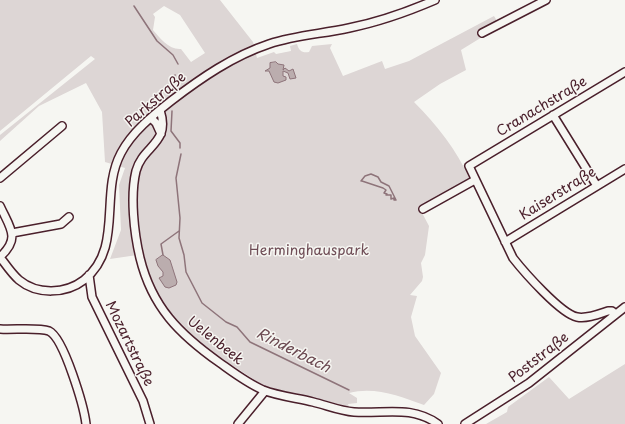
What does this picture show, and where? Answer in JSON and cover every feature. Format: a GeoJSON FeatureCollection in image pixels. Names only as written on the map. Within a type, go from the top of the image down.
{"type":"FeatureCollection","features":[{"type":"Feature","properties":{"kind":"street","name":"Parkstraße"},"geometry":{"type":"LineString","coordinates":[[0,257],[20,281],[37,289],[62,290],[77,284],[89,275],[102,256],[107,242],[110,228],[110,185],[121,153],[133,137],[160,110],[213,71],[262,47],[300,36],[341,30],[389,19],[435,0]]}},
{"type":"Feature","properties":{"kind":"street"},"geometry":{"type":"LineString","coordinates":[[528,0],[530,8]]}},
{"type":"Feature","properties":{"kind":"street"},"geometry":{"type":"LineString","coordinates":[[482,33],[546,0]]}},
{"type":"Feature","properties":{"kind":"street","name":"Cranachstraße"},"geometry":{"type":"LineString","coordinates":[[475,180],[470,169],[472,164],[625,72]]}},
{"type":"Feature","properties":{"kind":"street","name":"Uelenbeek"},"geometry":{"type":"LineString","coordinates":[[160,110],[164,126],[152,148],[141,160],[135,176],[135,232],[148,284],[159,304],[172,322],[195,345],[244,380],[265,391],[352,412],[410,411],[438,424]]}},
{"type":"Feature","properties":{"kind":"street"},"geometry":{"type":"LineString","coordinates":[[553,115],[597,186]]}},
{"type":"Feature","properties":{"kind":"street"},"geometry":{"type":"LineString","coordinates":[[151,118],[156,123],[160,134]]}},
{"type":"Feature","properties":{"kind":"street"},"geometry":{"type":"LineString","coordinates":[[0,178],[62,126]]}},
{"type":"Feature","properties":{"kind":"street","name":"Kaiserstraße"},"geometry":{"type":"LineString","coordinates":[[505,242],[625,169]]}},
{"type":"Feature","properties":{"kind":"street"},"geometry":{"type":"LineString","coordinates":[[423,209],[475,180],[513,258],[521,269],[565,312],[582,318],[608,311],[612,311],[616,314]]}},
{"type":"Feature","properties":{"kind":"street"},"geometry":{"type":"LineString","coordinates":[[0,206],[12,233],[11,246],[0,257]]}},
{"type":"Feature","properties":{"kind":"street"},"geometry":{"type":"LineString","coordinates":[[12,233],[61,224],[69,217]]}},
{"type":"Feature","properties":{"kind":"street","name":"Mozartstraße"},"geometry":{"type":"LineString","coordinates":[[89,275],[92,297],[143,401],[150,424]]}},
{"type":"Feature","properties":{"kind":"street","name":"Poststraße"},"geometry":{"type":"LineString","coordinates":[[465,424],[529,383],[625,307]]}},
{"type":"Feature","properties":{"kind":"street"},"geometry":{"type":"LineString","coordinates":[[0,329],[43,330],[51,332],[59,340],[82,400],[86,424]]}},
{"type":"Feature","properties":{"kind":"street"},"geometry":{"type":"LineString","coordinates":[[238,424],[265,391]]}},
{"type":"Feature","properties":{"kind":"green space","name":"Herminghauspark"},"geometry":{"type":"Polygon","coordinates":[[[0,0],[220,0],[253,42],[257,58],[274,52],[276,54],[291,51],[290,46],[297,44],[301,51],[309,52],[312,46],[332,44],[330,48],[343,76],[382,61],[385,69],[409,61],[494,16],[500,26],[461,50],[466,70],[440,84],[414,102],[446,138],[459,158],[470,180],[420,209],[429,226],[425,255],[421,263],[423,277],[422,281],[410,295],[417,296],[411,317],[415,336],[441,373],[434,394],[424,405],[387,393],[377,391],[358,391],[349,393],[357,398],[357,403],[348,404],[349,407],[264,386],[201,345],[174,317],[151,282],[144,254],[110,259],[121,230],[119,185],[125,168],[105,162],[102,112],[86,83],[39,106],[0,141],[0,135],[95,59],[91,56],[0,131],[0,0]],[[164,6],[153,14],[155,17],[153,30],[169,46],[181,49],[191,62],[205,53],[180,15],[164,6]]]}},
{"type":"Feature","properties":{"kind":"green space"},"geometry":{"type":"Polygon","coordinates":[[[625,364],[625,424],[486,424],[507,412],[508,407],[549,377],[569,399],[625,364]]]}},
{"type":"Feature","properties":{"kind":"shaded area"},"geometry":{"type":"Polygon","coordinates":[[[276,62],[284,65],[283,70],[285,68],[289,71],[293,69],[296,78],[290,79],[288,73],[283,71],[283,76],[286,77],[286,80],[278,83],[274,82],[269,71],[265,71],[270,68],[270,63],[276,62]]]}},
{"type":"Feature","properties":{"kind":"shaded area"},"geometry":{"type":"Polygon","coordinates":[[[163,255],[170,260],[177,282],[176,285],[169,288],[165,287],[159,278],[163,276],[163,272],[158,266],[156,260],[163,255]]]}},
{"type":"Feature","properties":{"kind":"waterway","name":"Rinderbach"},"geometry":{"type":"LineString","coordinates":[[134,6],[157,41],[173,55],[178,64]]}},
{"type":"Feature","properties":{"kind":"waterway","name":"Rinderbach"},"geometry":{"type":"LineString","coordinates":[[168,94],[175,75]]}},
{"type":"Feature","properties":{"kind":"waterway","name":"Rinderbach"},"geometry":{"type":"LineString","coordinates":[[172,111],[171,131],[180,143],[180,148]]}},
{"type":"Feature","properties":{"kind":"waterway","name":"Rinderbach"},"geometry":{"type":"LineString","coordinates":[[181,154],[176,178],[180,218],[179,238],[184,255],[186,272],[202,303],[226,322],[237,327],[250,342],[349,390]]}},
{"type":"Feature","properties":{"kind":"waterway"},"geometry":{"type":"LineString","coordinates":[[361,181],[365,176],[371,174],[378,177],[381,182],[389,186],[396,200],[394,200],[394,198],[391,199],[391,195],[386,195],[387,194],[384,193],[386,190],[383,188],[362,181]]}},
{"type":"Feature","properties":{"kind":"waterway"},"geometry":{"type":"LineString","coordinates":[[163,255],[161,244],[179,231]]}}]}
